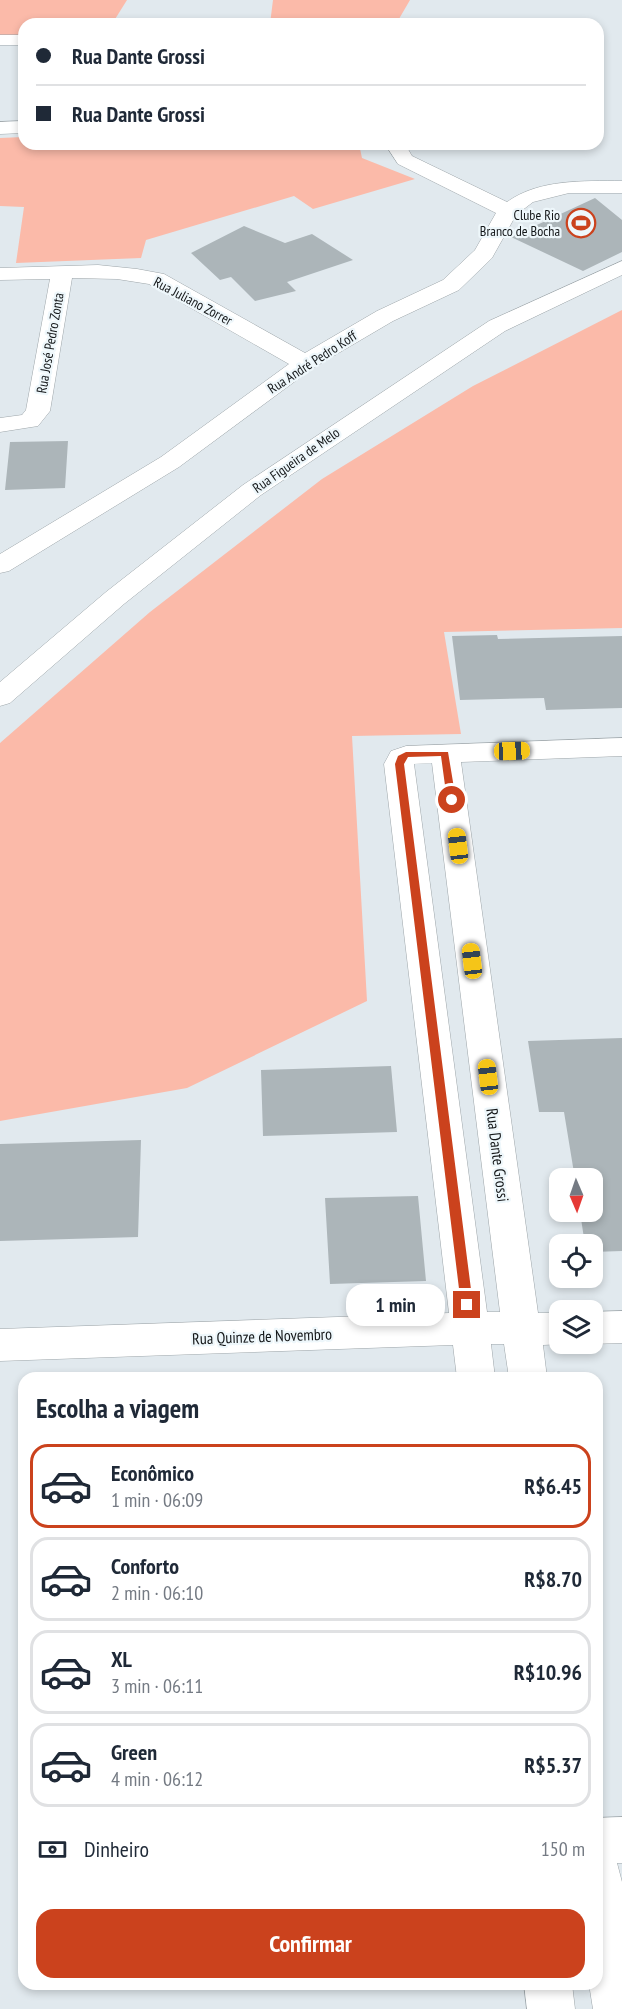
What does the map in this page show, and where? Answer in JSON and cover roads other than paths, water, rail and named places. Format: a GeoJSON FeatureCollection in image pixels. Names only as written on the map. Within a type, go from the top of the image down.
{"type":"FeatureCollection","features":[{"type":"Feature","properties":{"kind":"street"},"geometry":{"type":"LineString","coordinates":[[0,40],[18,40]]}},
{"type":"Feature","properties":{"kind":"street"},"geometry":{"type":"LineString","coordinates":[[0,128],[18,127]]}},
{"type":"Feature","properties":{"kind":"street"},"geometry":{"type":"LineString","coordinates":[[399,150],[405,160],[508,211]]}},
{"type":"Feature","properties":{"kind":"street","name":"Rua André Pedro Koff"},"geometry":{"type":"LineString","coordinates":[[0,565],[170,462],[305,363],[385,316],[451,285],[484,253],[508,211],[526,198],[569,187],[622,187]]}},
{"type":"Feature","properties":{"kind":"street","name":"Rua Figueira de Melo"},"geometry":{"type":"LineString","coordinates":[[0,697],[115,598],[252,490],[497,326],[622,267]]}},
{"type":"Feature","properties":{"kind":"street","name":"Rua Juliano Zorrer"},"geometry":{"type":"LineString","coordinates":[[0,274],[129,272],[156,279],[305,363]]}},
{"type":"Feature","properties":{"kind":"street","name":"Rua José Pedro Zonta"},"geometry":{"type":"LineString","coordinates":[[2,425],[30,421],[38,411],[62,273]]}},
{"type":"Feature","properties":{"kind":"street"},"geometry":{"type":"LineString","coordinates":[[475,1372],[399,764],[401,758],[406,754],[622,747]]}},
{"type":"Feature","properties":{"kind":"street","name":"Rua Dante Grossi"},"geometry":{"type":"LineString","coordinates":[[445,754],[527,1372]]}},
{"type":"Feature","properties":{"kind":"street"},"geometry":{"type":"LineString","coordinates":[[603,1328],[622,1327]]}},
{"type":"Feature","properties":{"kind":"street","name":"Rua Quinze de Novembro"},"geometry":{"type":"LineString","coordinates":[[0,1345],[470,1328],[549,1329]]}},
{"type":"Feature","properties":{"kind":"street"},"geometry":{"type":"LineString","coordinates":[[603,1840],[622,1840]]}},
{"type":"Feature","properties":{"kind":"street"},"geometry":{"type":"LineString","coordinates":[[603,1912],[617,2009]]}},
{"type":"Feature","properties":{"kind":"street"},"geometry":{"type":"LineString","coordinates":[[549,1990],[551,2009]]}},
{"type":"Feature","properties":{"kind":"place","name":"Clube Rio Branco de Bocha"},"geometry":{"type":"Point","coordinates":[581,223]}}]}
